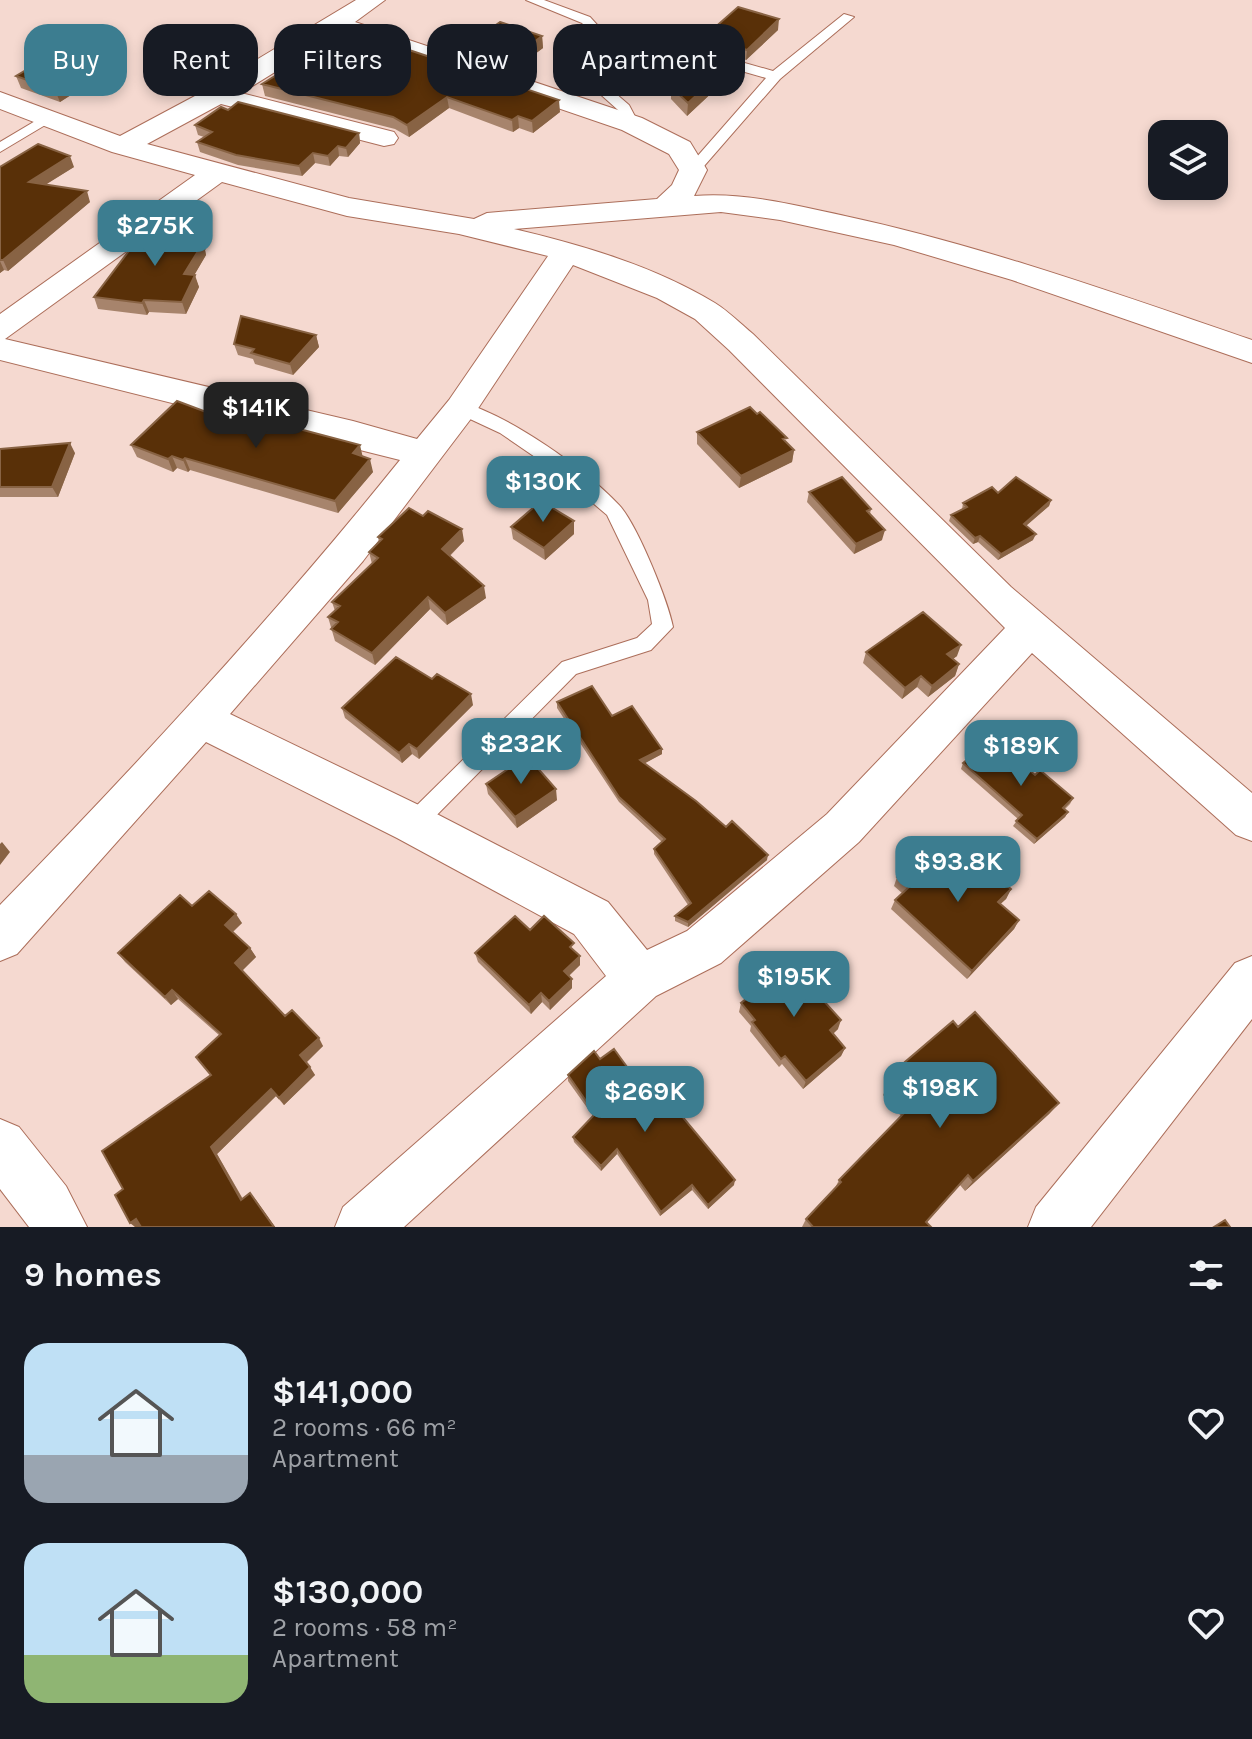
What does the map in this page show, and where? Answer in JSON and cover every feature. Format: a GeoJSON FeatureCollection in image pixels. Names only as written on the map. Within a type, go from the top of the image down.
{"type":"FeatureCollection","features":[{"type":"Feature","properties":{"kind":"street"},"geometry":{"type":"LineString","coordinates":[[337,24],[373,0]]}},
{"type":"Feature","properties":{"kind":"street"},"geometry":{"type":"LineString","coordinates":[[411,49],[632,124],[680,148],[693,170],[685,189],[665,208]]}},
{"type":"Feature","properties":{"kind":"street"},"geometry":{"type":"LineString","coordinates":[[122,146],[216,96]]}},
{"type":"Feature","properties":{"kind":"street"},"geometry":{"type":"LineString","coordinates":[[222,96],[384,138]]}},
{"type":"Feature","properties":{"kind":"street"},"geometry":{"type":"LineString","coordinates":[[0,100],[122,146],[347,207],[459,225],[567,251],[668,291],[706,312],[741,342],[1030,628],[1252,821]]}},
{"type":"Feature","properties":{"kind":"street"},"geometry":{"type":"LineString","coordinates":[[0,330],[217,172]]}},
{"type":"Feature","properties":{"kind":"street"},"geometry":{"type":"LineString","coordinates":[[459,225],[721,203],[780,211],[900,237],[1023,273],[1252,352]]}},
{"type":"Feature","properties":{"kind":"street"},"geometry":{"type":"LineString","coordinates":[[0,938],[78,856],[349,551],[461,408],[567,251]]}},
{"type":"Feature","properties":{"kind":"street"},"geometry":{"type":"LineString","coordinates":[[0,349],[353,433],[425,454]]}},
{"type":"Feature","properties":{"kind":"street"},"geometry":{"type":"LineString","coordinates":[[363,1227],[639,979],[704,947],[843,828],[1030,628]]}},
{"type":"Feature","properties":{"kind":"street"},"geometry":{"type":"LineString","coordinates":[[200,719],[413,824],[591,918],[639,979]]}},
{"type":"Feature","properties":{"kind":"street"},"geometry":{"type":"LineString","coordinates":[[1056,1227],[1252,980]]}},
{"type":"Feature","properties":{"kind":"street"},"geometry":{"type":"LineString","coordinates":[[0,1146],[47,1205],[59,1227]]}},
{"type":"Feature","properties":{"kind":"lane"},"geometry":{"type":"LineString","coordinates":[[532,0],[590,24]]}},
{"type":"Feature","properties":{"kind":"lane"},"geometry":{"type":"LineString","coordinates":[[693,170],[775,76],[848,17]]}},
{"type":"Feature","properties":{"kind":"lane"},"geometry":{"type":"LineString","coordinates":[[745,67],[775,76]]}},
{"type":"Feature","properties":{"kind":"lane"},"geometry":{"type":"LineString","coordinates":[[610,96],[624,108],[632,124]]}},
{"type":"Feature","properties":{"kind":"lane"},"geometry":{"type":"LineString","coordinates":[[0,148],[47,118]]}},
{"type":"Feature","properties":{"kind":"lane"},"geometry":{"type":"LineString","coordinates":[[413,824],[569,668],[644,644],[663,627],[658,600],[614,511],[560,465],[506,429],[461,408]]}},
{"type":"Feature","properties":{"kind":"building"},"geometry":{"type":"Polygon","coordinates":[[[738,7],[779,19],[747,50],[745,24],[719,24],[738,7]]]}},
{"type":"Feature","properties":{"kind":"building"},"geometry":{"type":"Polygon","coordinates":[[[411,51],[427,56],[427,96],[537,96],[537,93],[559,100],[532,121],[518,116],[512,120],[447,97],[407,125],[393,117],[310,96],[411,96],[411,51]]]}},
{"type":"Feature","properties":{"kind":"building"},"geometry":{"type":"Polygon","coordinates":[[[274,76],[274,87],[262,84],[274,76]]]}},
{"type":"Feature","properties":{"kind":"building"},"geometry":{"type":"Polygon","coordinates":[[[681,96],[696,96],[688,103],[681,96]]]}},
{"type":"Feature","properties":{"kind":"building"},"geometry":{"type":"Polygon","coordinates":[[[238,102],[359,133],[346,148],[338,146],[328,156],[313,153],[299,166],[236,155],[197,142],[212,132],[195,125],[221,107],[228,110],[238,102]]]}},
{"type":"Feature","properties":{"kind":"building"},"geometry":{"type":"Polygon","coordinates":[[[38,144],[70,156],[29,182],[87,191],[0,260],[0,167],[38,144]]]}},
{"type":"Feature","properties":{"kind":"building"},"geometry":{"type":"Polygon","coordinates":[[[147,227],[205,232],[198,243],[203,243],[184,274],[195,275],[182,302],[144,300],[142,303],[94,297],[147,227]]]}},
{"type":"Feature","properties":{"kind":"building"},"geometry":{"type":"Polygon","coordinates":[[[241,316],[316,335],[290,364],[251,353],[254,349],[234,344],[241,316]]]}},
{"type":"Feature","properties":{"kind":"building"},"geometry":{"type":"Polygon","coordinates":[[[177,401],[246,427],[249,423],[260,426],[265,420],[360,445],[353,453],[370,459],[335,501],[185,458],[172,456],[168,459],[131,445],[177,401]]]}},
{"type":"Feature","properties":{"kind":"building"},"geometry":{"type":"Polygon","coordinates":[[[750,407],[757,414],[760,412],[787,438],[783,439],[794,450],[741,476],[697,432],[750,407]]]}},
{"type":"Feature","properties":{"kind":"building"},"geometry":{"type":"Polygon","coordinates":[[[70,443],[52,487],[0,487],[0,449],[70,443]]]}},
{"type":"Feature","properties":{"kind":"building"},"geometry":{"type":"Polygon","coordinates":[[[842,477],[885,530],[856,544],[809,492],[842,477]]]}},
{"type":"Feature","properties":{"kind":"building"},"geometry":{"type":"Polygon","coordinates":[[[1016,477],[1051,500],[1024,524],[1036,534],[1001,554],[980,536],[975,538],[951,515],[967,507],[963,503],[992,487],[998,493],[1016,477]]]}},
{"type":"Feature","properties":{"kind":"building"},"geometry":{"type":"Polygon","coordinates":[[[541,501],[574,521],[544,548],[511,527],[541,501]]]}},
{"type":"Feature","properties":{"kind":"building"},"geometry":{"type":"Polygon","coordinates":[[[409,508],[423,516],[428,511],[462,529],[442,549],[484,586],[445,613],[428,597],[372,653],[331,629],[338,622],[328,617],[340,606],[332,602],[378,558],[369,552],[382,539],[378,537],[409,508]]]}},
{"type":"Feature","properties":{"kind":"building"},"geometry":{"type":"Polygon","coordinates":[[[923,612],[961,645],[947,654],[959,664],[932,686],[921,676],[905,688],[866,652],[923,612]]]}},
{"type":"Feature","properties":{"kind":"building"},"geometry":{"type":"Polygon","coordinates":[[[396,657],[432,679],[437,674],[471,694],[417,749],[409,744],[399,753],[342,708],[396,657]]]}},
{"type":"Feature","properties":{"kind":"building"},"geometry":{"type":"Polygon","coordinates":[[[592,686],[612,716],[632,706],[662,749],[640,760],[726,827],[732,821],[768,855],[688,922],[675,916],[691,903],[654,849],[665,839],[619,797],[557,702],[592,686]]]}},
{"type":"Feature","properties":{"kind":"building"},"geometry":{"type":"Polygon","coordinates":[[[993,739],[1035,775],[1040,770],[1073,798],[1063,808],[1068,812],[1037,839],[1016,821],[1022,815],[963,763],[993,739]]]}},
{"type":"Feature","properties":{"kind":"building"},"geometry":{"type":"Polygon","coordinates":[[[527,756],[556,789],[515,817],[486,784],[527,756]]]}},
{"type":"Feature","properties":{"kind":"building"},"geometry":{"type":"Polygon","coordinates":[[[956,842],[1011,889],[998,902],[1019,920],[972,971],[895,900],[909,887],[897,877],[921,855],[932,865],[956,842]]]}},
{"type":"Feature","properties":{"kind":"building"},"geometry":{"type":"Polygon","coordinates":[[[209,891],[236,914],[225,925],[250,948],[235,963],[285,1016],[292,1010],[319,1038],[300,1055],[310,1067],[279,1098],[271,1089],[211,1147],[241,1200],[250,1193],[274,1227],[141,1227],[136,1219],[130,1223],[115,1195],[123,1189],[102,1151],[211,1075],[196,1057],[221,1034],[172,990],[165,997],[118,953],[180,895],[192,906],[209,891]]]}},
{"type":"Feature","properties":{"kind":"building"},"geometry":{"type":"Polygon","coordinates":[[[515,916],[530,930],[544,916],[574,943],[570,947],[580,956],[564,971],[572,979],[549,1001],[541,993],[529,1005],[475,953],[515,916]]]}},
{"type":"Feature","properties":{"kind":"building"},"geometry":{"type":"Polygon","coordinates":[[[784,957],[841,1020],[830,1030],[845,1048],[806,1081],[785,1056],[781,1059],[741,1003],[756,991],[750,984],[784,957]]]}},
{"type":"Feature","properties":{"kind":"building"},"geometry":{"type":"Polygon","coordinates":[[[975,1012],[1059,1103],[973,1181],[968,1175],[926,1222],[931,1227],[813,1227],[806,1219],[910,1107],[889,1083],[908,1066],[905,1062],[953,1021],[958,1027],[975,1012]]]}},
{"type":"Feature","properties":{"kind":"building"},"geometry":{"type":"Polygon","coordinates":[[[614,1049],[651,1100],[662,1092],[735,1180],[708,1205],[692,1185],[661,1212],[617,1149],[601,1166],[573,1137],[595,1114],[568,1075],[594,1051],[600,1059],[614,1049]]]}},
{"type":"Feature","properties":{"kind":"building"},"geometry":{"type":"Polygon","coordinates":[[[1225,1220],[1230,1227],[1214,1227],[1225,1220]]]}}]}
